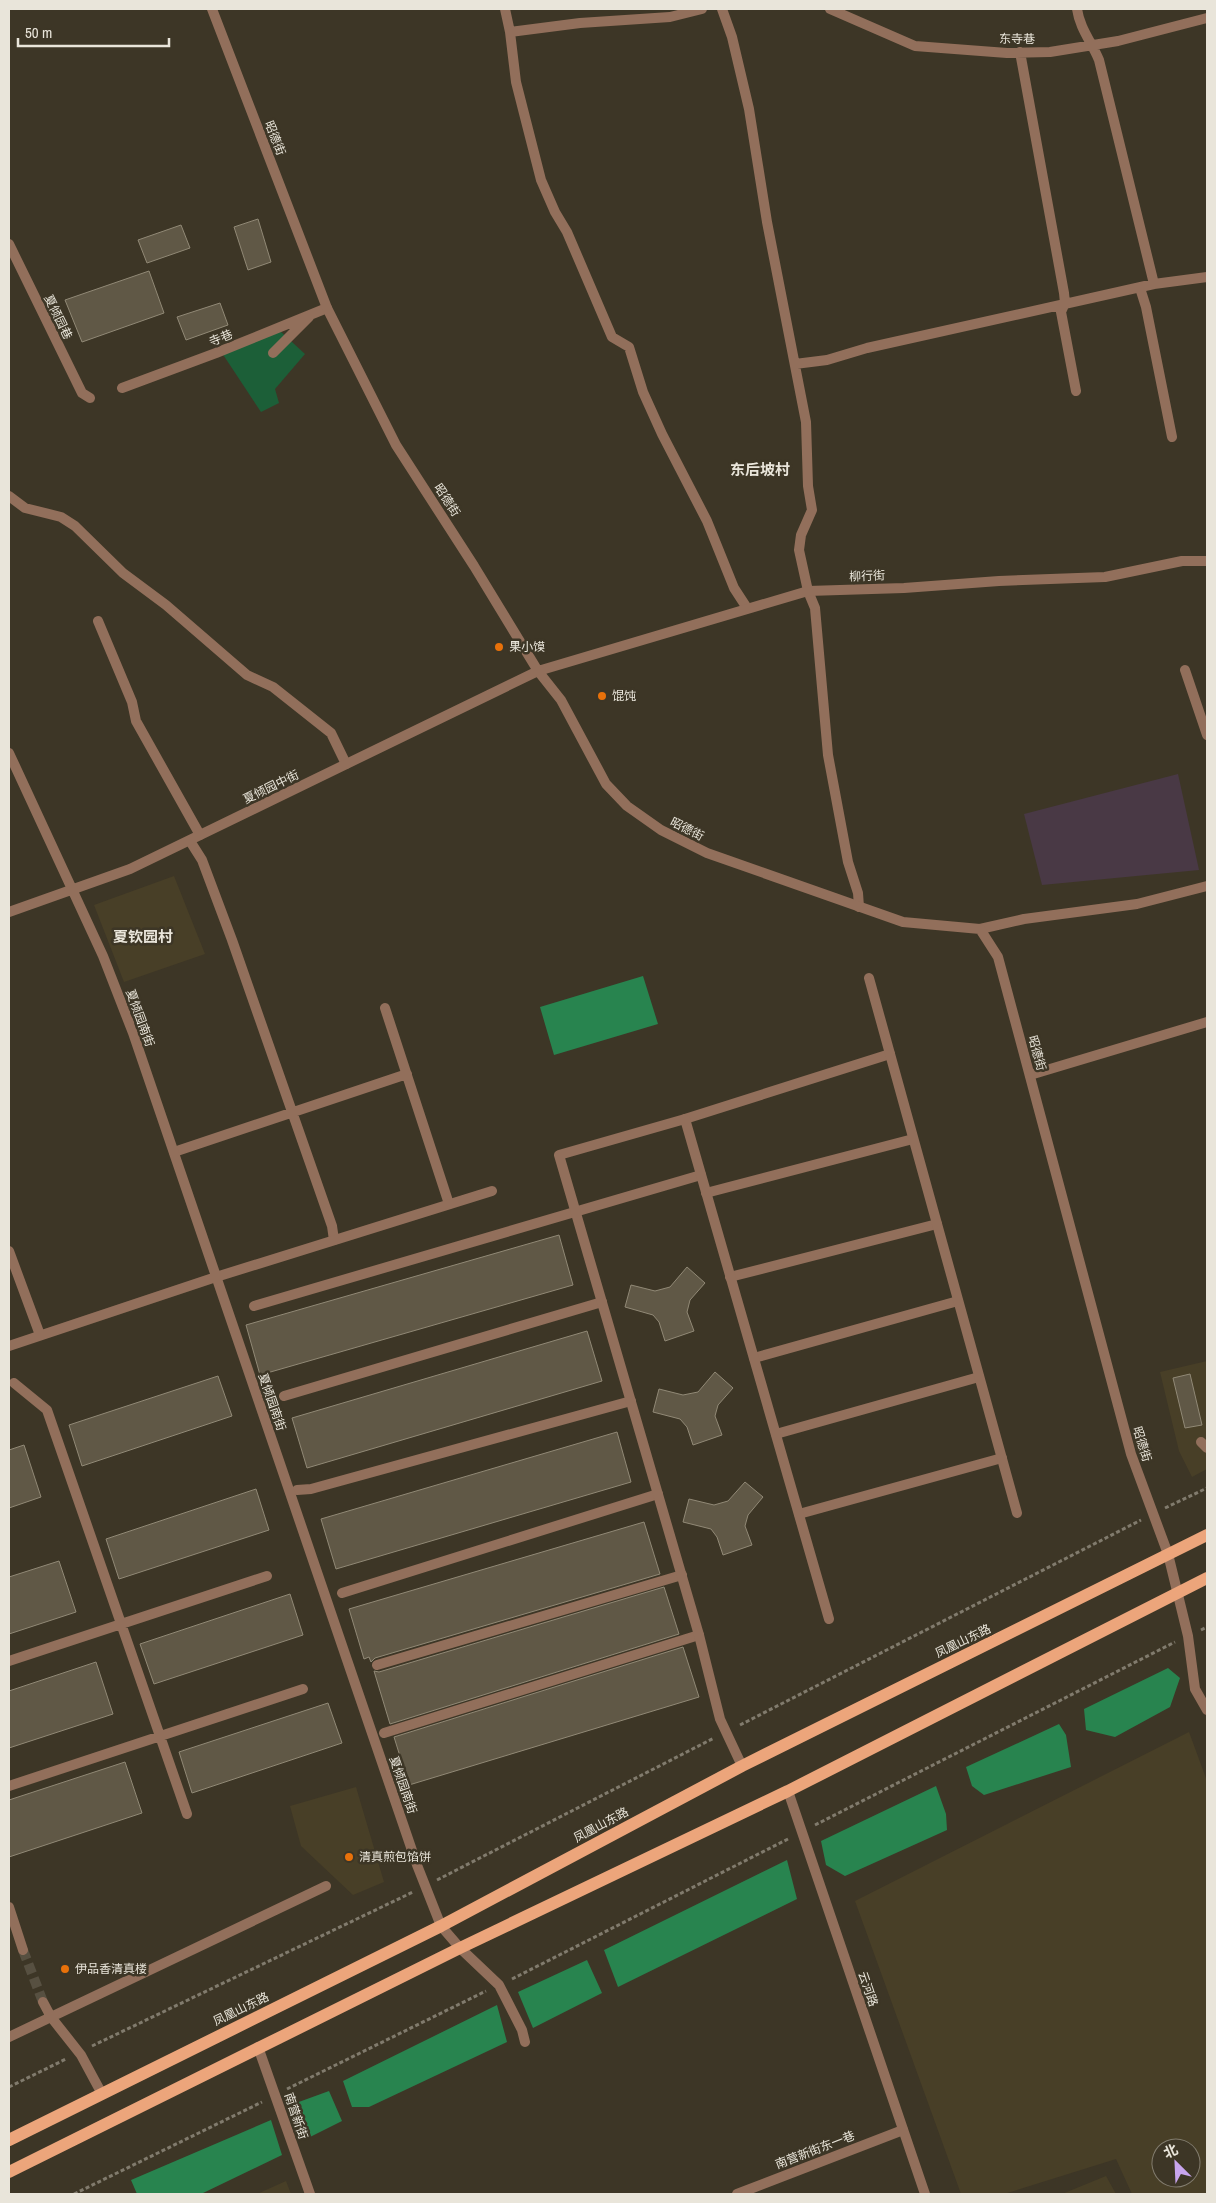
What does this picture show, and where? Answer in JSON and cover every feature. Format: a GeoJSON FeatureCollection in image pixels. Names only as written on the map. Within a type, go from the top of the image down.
{"type":"FeatureCollection","features":[{"type":"Feature","properties":{"kind":"main road","name":"凤凰山东路"},"geometry":{"type":"LineString","coordinates":[[9,2140],[440,1926],[742,1766],[1207,1535]]}},
{"type":"Feature","properties":{"kind":"main road"},"geometry":{"type":"LineString","coordinates":[[9,2172],[460,1948],[788,1791],[1207,1578]]}},
{"type":"Feature","properties":{"kind":"street","name":"昭德街"},"geometry":{"type":"LineString","coordinates":[[212,9],[327,308],[396,445],[474,566],[538,671],[561,700],[606,784],[627,806],[662,830],[707,853],[903,922],[980,929],[998,957],[1131,1454],[1168,1554],[1188,1636],[1195,1689],[1207,1710]]}},
{"type":"Feature","properties":{"kind":"street"},"geometry":{"type":"LineString","coordinates":[[504,9],[510,32],[516,82],[541,180],[555,212],[567,232],[612,336],[629,347],[643,392],[662,434],[707,521],[734,588],[748,608]]}},
{"type":"Feature","properties":{"kind":"street"},"geometry":{"type":"LineString","coordinates":[[510,32],[580,23],[670,18],[702,9]]}},
{"type":"Feature","properties":{"kind":"street"},"geometry":{"type":"LineString","coordinates":[[722,9],[732,37],[749,109],[767,222],[806,422],[808,486],[812,510],[801,536],[799,550],[808,591],[815,608],[828,755],[848,862],[858,893],[859,907]]}},
{"type":"Feature","properties":{"kind":"street","name":"东寺巷"},"geometry":{"type":"LineString","coordinates":[[830,9],[914,46],[1020,52],[1050,52],[1118,41],[1207,18]]}},
{"type":"Feature","properties":{"kind":"street"},"geometry":{"type":"LineString","coordinates":[[1078,9],[1080,24],[1093,45],[1099,60],[1154,284]]}},
{"type":"Feature","properties":{"kind":"street"},"geometry":{"type":"LineString","coordinates":[[1020,52],[1066,303],[1061,312],[1076,391]]}},
{"type":"Feature","properties":{"kind":"street","name":"夏倾园巷"},"geometry":{"type":"LineString","coordinates":[[9,244],[82,392],[90,398]]}},
{"type":"Feature","properties":{"kind":"street"},"geometry":{"type":"LineString","coordinates":[[795,364],[827,360],[867,348],[1154,284],[1207,278]]}},
{"type":"Feature","properties":{"kind":"street"},"geometry":{"type":"LineString","coordinates":[[1140,288],[1146,307],[1172,437]]}},
{"type":"Feature","properties":{"kind":"street","name":"寺巷"},"geometry":{"type":"LineString","coordinates":[[122,388],[216,353],[327,308]]}},
{"type":"Feature","properties":{"kind":"street"},"geometry":{"type":"LineString","coordinates":[[273,353],[313,314]]}},
{"type":"Feature","properties":{"kind":"street"},"geometry":{"type":"LineString","coordinates":[[9,496],[25,508],[61,517],[74,526],[123,573],[166,605],[248,675],[273,687],[331,732],[346,764]]}},
{"type":"Feature","properties":{"kind":"street","name":"柳行街"},"geometry":{"type":"LineString","coordinates":[[538,671],[808,591],[904,588],[999,581],[1105,577],[1182,561],[1207,561]]}},
{"type":"Feature","properties":{"kind":"street"},"geometry":{"type":"LineString","coordinates":[[98,621],[132,702],[136,721],[200,835]]}},
{"type":"Feature","properties":{"kind":"street"},"geometry":{"type":"LineString","coordinates":[[1185,670],[1207,735]]}},
{"type":"Feature","properties":{"kind":"street","name":"夏倾园中街"},"geometry":{"type":"LineString","coordinates":[[9,912],[130,869],[538,671]]}},
{"type":"Feature","properties":{"kind":"street","name":"夏倾园南街"},"geometry":{"type":"LineString","coordinates":[[9,753],[103,956],[133,1032],[440,1926]]}},
{"type":"Feature","properties":{"kind":"street"},"geometry":{"type":"LineString","coordinates":[[190,841],[202,860],[332,1226],[334,1240]]}},
{"type":"Feature","properties":{"kind":"street"},"geometry":{"type":"LineString","coordinates":[[980,929],[1024,919],[1137,904],[1207,886]]}},
{"type":"Feature","properties":{"kind":"street"},"geometry":{"type":"LineString","coordinates":[[869,978],[1017,1513]]}},
{"type":"Feature","properties":{"kind":"street"},"geometry":{"type":"LineString","coordinates":[[385,1008],[449,1204]]}},
{"type":"Feature","properties":{"kind":"street"},"geometry":{"type":"LineString","coordinates":[[1030,1075],[1207,1022]]}},
{"type":"Feature","properties":{"kind":"street"},"geometry":{"type":"LineString","coordinates":[[742,1766],[720,1719],[682,1575],[559,1155],[685,1119],[890,1054]]}},
{"type":"Feature","properties":{"kind":"street"},"geometry":{"type":"LineString","coordinates":[[174,1152],[407,1074]]}},
{"type":"Feature","properties":{"kind":"street"},"geometry":{"type":"LineString","coordinates":[[685,1119],[829,1619]]}},
{"type":"Feature","properties":{"kind":"street"},"geometry":{"type":"LineString","coordinates":[[706,1193],[913,1139]]}},
{"type":"Feature","properties":{"kind":"street"},"geometry":{"type":"LineString","coordinates":[[254,1306],[701,1175]]}},
{"type":"Feature","properties":{"kind":"street"},"geometry":{"type":"LineString","coordinates":[[9,1346],[216,1277],[492,1190]]}},
{"type":"Feature","properties":{"kind":"street"},"geometry":{"type":"LineString","coordinates":[[730,1277],[937,1224]]}},
{"type":"Feature","properties":{"kind":"street"},"geometry":{"type":"LineString","coordinates":[[9,1251],[40,1335]]}},
{"type":"Feature","properties":{"kind":"street"},"geometry":{"type":"LineString","coordinates":[[754,1358],[958,1301]]}},
{"type":"Feature","properties":{"kind":"street"},"geometry":{"type":"LineString","coordinates":[[284,1396],[602,1302]]}},
{"type":"Feature","properties":{"kind":"street"},"geometry":{"type":"LineString","coordinates":[[776,1434],[979,1377]]}},
{"type":"Feature","properties":{"kind":"street"},"geometry":{"type":"LineString","coordinates":[[14,1383],[47,1410],[187,1814]]}},
{"type":"Feature","properties":{"kind":"street"},"geometry":{"type":"LineString","coordinates":[[297,1490],[311,1489],[631,1401]]}},
{"type":"Feature","properties":{"kind":"street"},"geometry":{"type":"LineString","coordinates":[[799,1514],[1002,1458]]}},
{"type":"Feature","properties":{"kind":"street"},"geometry":{"type":"LineString","coordinates":[[342,1593],[658,1494]]}},
{"type":"Feature","properties":{"kind":"street"},"geometry":{"type":"LineString","coordinates":[[377,1665],[682,1575]]}},
{"type":"Feature","properties":{"kind":"street"},"geometry":{"type":"LineString","coordinates":[[9,1661],[267,1576]]}},
{"type":"Feature","properties":{"kind":"street"},"geometry":{"type":"LineString","coordinates":[[384,1734],[699,1635]]}},
{"type":"Feature","properties":{"kind":"street"},"geometry":{"type":"LineString","coordinates":[[9,1786],[302,1689]]}},
{"type":"Feature","properties":{"kind":"street","name":"云河路"},"geometry":{"type":"LineString","coordinates":[[788,1791],[925,2194]]}},
{"type":"Feature","properties":{"kind":"street"},"geometry":{"type":"LineString","coordinates":[[9,2037],[326,1886]]}},
{"type":"Feature","properties":{"kind":"street"},"geometry":{"type":"LineString","coordinates":[[9,1907],[23,1950]]}},
{"type":"Feature","properties":{"kind":"street"},"geometry":{"type":"LineString","coordinates":[[440,1926],[499,1985],[522,2030],[525,2042]]}},
{"type":"Feature","properties":{"kind":"street"},"geometry":{"type":"LineString","coordinates":[[43,2002],[77,2053],[81,2055],[102,2094]]}},
{"type":"Feature","properties":{"kind":"street","name":"南营新街"},"geometry":{"type":"LineString","coordinates":[[258,2047],[310,2194]]}},
{"type":"Feature","properties":{"kind":"street","name":"南营新街东一巷"},"geometry":{"type":"LineString","coordinates":[[737,2194],[903,2130]]}},
{"type":"Feature","properties":{"kind":"path"},"geometry":{"type":"LineString","coordinates":[[9,2087],[425,1886],[1152,1514],[1207,1488]]}},
{"type":"Feature","properties":{"kind":"path"},"geometry":{"type":"LineString","coordinates":[[74,2194],[499,1985],[1207,1627]]}},
{"type":"Feature","properties":{"kind":"shaded area"},"geometry":{"type":"Polygon","coordinates":[[[1178,774],[1199,870],[1042,885],[1024,814],[1178,774]]]}},
{"type":"Feature","properties":{"kind":"shaded area"},"geometry":{"type":"Polygon","coordinates":[[[174,876],[205,954],[124,982],[94,905],[174,876]]]}},
{"type":"Feature","properties":{"kind":"shaded area"},"geometry":{"type":"Polygon","coordinates":[[[1207,1361],[1207,1469],[1192,1477],[1179,1451],[1160,1372],[1207,1361]]]}},
{"type":"Feature","properties":{"kind":"shaded area"},"geometry":{"type":"Polygon","coordinates":[[[1189,1732],[1207,1781],[1207,2194],[1132,2194],[1116,2159],[1004,2194],[961,2194],[855,1901],[1189,1732]]]}},
{"type":"Feature","properties":{"kind":"shaded area"},"geometry":{"type":"Polygon","coordinates":[[[356,1787],[384,1882],[353,1895],[301,1846],[290,1806],[356,1787]]]}},
{"type":"Feature","properties":{"kind":"shaded area"},"geometry":{"type":"Polygon","coordinates":[[[1106,2176],[1116,2194],[1062,2194],[1106,2176]]]}},
{"type":"Feature","properties":{"kind":"shaded area"},"geometry":{"type":"Polygon","coordinates":[[[286,2181],[291,2194],[257,2194],[286,2181]]]}},
{"type":"Feature","properties":{"kind":"green space"},"geometry":{"type":"Polygon","coordinates":[[[280,331],[305,354],[275,389],[279,403],[261,412],[222,353],[280,331]]]}},
{"type":"Feature","properties":{"kind":"green space"},"geometry":{"type":"Polygon","coordinates":[[[643,976],[658,1024],[554,1055],[540,1007],[643,976]]]}},
{"type":"Feature","properties":{"kind":"green space"},"geometry":{"type":"Polygon","coordinates":[[[1168,1668],[1180,1678],[1170,1707],[1115,1737],[1086,1730],[1084,1709],[1168,1668]]]}},
{"type":"Feature","properties":{"kind":"green space"},"geometry":{"type":"Polygon","coordinates":[[[1059,1724],[1066,1735],[1071,1767],[984,1795],[972,1786],[966,1767],[1059,1724]]]}},
{"type":"Feature","properties":{"kind":"green space"},"geometry":{"type":"Polygon","coordinates":[[[936,1786],[946,1814],[947,1830],[845,1876],[826,1865],[821,1841],[936,1786]]]}},
{"type":"Feature","properties":{"kind":"green space"},"geometry":{"type":"Polygon","coordinates":[[[787,1860],[797,1899],[618,1987],[604,1950],[787,1860]]]}},
{"type":"Feature","properties":{"kind":"green space"},"geometry":{"type":"Polygon","coordinates":[[[587,1960],[602,1993],[533,2028],[518,1992],[587,1960]]]}},
{"type":"Feature","properties":{"kind":"green space"},"geometry":{"type":"Polygon","coordinates":[[[497,2005],[507,2042],[369,2107],[352,2107],[343,2081],[497,2005]]]}},
{"type":"Feature","properties":{"kind":"green space"},"geometry":{"type":"Polygon","coordinates":[[[329,2091],[342,2121],[310,2137],[296,2103],[329,2091]]]}},
{"type":"Feature","properties":{"kind":"green space"},"geometry":{"type":"Polygon","coordinates":[[[271,2120],[282,2155],[201,2194],[137,2194],[131,2180],[271,2120]]]}},
{"type":"Feature","properties":{"kind":"building"},"geometry":{"type":"Polygon","coordinates":[[[258,219],[271,262],[248,270],[234,227],[258,219]]]}},
{"type":"Feature","properties":{"kind":"building"},"geometry":{"type":"Polygon","coordinates":[[[181,225],[190,248],[147,263],[138,240],[181,225]]]}},
{"type":"Feature","properties":{"kind":"building"},"geometry":{"type":"Polygon","coordinates":[[[149,271],[164,313],[82,342],[65,300],[149,271]]]}},
{"type":"Feature","properties":{"kind":"building"},"geometry":{"type":"Polygon","coordinates":[[[220,303],[228,325],[186,340],[177,317],[220,303]]]}},
{"type":"Feature","properties":{"kind":"building"},"geometry":{"type":"Polygon","coordinates":[[[559,1235],[573,1285],[260,1375],[246,1325],[559,1235]]]}},
{"type":"Feature","properties":{"kind":"building"},"geometry":{"type":"Polygon","coordinates":[[[687,1267],[705,1283],[690,1300],[687,1312],[694,1331],[665,1341],[659,1322],[653,1315],[625,1307],[631,1285],[655,1291],[670,1287],[687,1267]]]}},
{"type":"Feature","properties":{"kind":"building"},"geometry":{"type":"Polygon","coordinates":[[[587,1331],[602,1381],[307,1468],[292,1418],[587,1331]]]}},
{"type":"Feature","properties":{"kind":"building"},"geometry":{"type":"Polygon","coordinates":[[[715,1372],[733,1388],[718,1405],[715,1416],[722,1435],[693,1445],[687,1427],[680,1419],[653,1412],[659,1389],[683,1395],[698,1392],[715,1372]]]}},
{"type":"Feature","properties":{"kind":"building"},"geometry":{"type":"Polygon","coordinates":[[[1190,1374],[1202,1425],[1185,1428],[1173,1378],[1190,1374]]]}},
{"type":"Feature","properties":{"kind":"building"},"geometry":{"type":"Polygon","coordinates":[[[218,1376],[232,1416],[82,1466],[69,1425],[218,1376]]]}},
{"type":"Feature","properties":{"kind":"building"},"geometry":{"type":"Polygon","coordinates":[[[617,1432],[631,1482],[336,1569],[321,1519],[617,1432]]]}},
{"type":"Feature","properties":{"kind":"building"},"geometry":{"type":"Polygon","coordinates":[[[24,1445],[41,1497],[9,1508],[9,1450],[24,1445]]]}},
{"type":"Feature","properties":{"kind":"building"},"geometry":{"type":"Polygon","coordinates":[[[745,1482],[763,1497],[748,1515],[745,1526],[752,1545],[723,1555],[717,1537],[711,1529],[683,1522],[689,1499],[714,1505],[728,1501],[745,1482]]]}},
{"type":"Feature","properties":{"kind":"building"},"geometry":{"type":"Polygon","coordinates":[[[256,1489],[269,1530],[119,1579],[106,1539],[256,1489]]]}},
{"type":"Feature","properties":{"kind":"building"},"geometry":{"type":"Polygon","coordinates":[[[644,1522],[660,1574],[375,1658],[371,1662],[369,1657],[364,1659],[349,1609],[644,1522]]]}},
{"type":"Feature","properties":{"kind":"building"},"geometry":{"type":"Polygon","coordinates":[[[59,1561],[76,1612],[9,1634],[9,1577],[59,1561]]]}},
{"type":"Feature","properties":{"kind":"building"},"geometry":{"type":"Polygon","coordinates":[[[664,1587],[679,1634],[390,1724],[374,1671],[379,1672],[664,1587]]]}},
{"type":"Feature","properties":{"kind":"building"},"geometry":{"type":"Polygon","coordinates":[[[290,1594],[303,1635],[154,1684],[140,1644],[290,1594]]]}},
{"type":"Feature","properties":{"kind":"building"},"geometry":{"type":"Polygon","coordinates":[[[683,1647],[699,1697],[409,1785],[394,1737],[683,1647]]]}},
{"type":"Feature","properties":{"kind":"building"},"geometry":{"type":"Polygon","coordinates":[[[96,1662],[113,1714],[9,1748],[9,1691],[96,1662]]]}},
{"type":"Feature","properties":{"kind":"building"},"geometry":{"type":"Polygon","coordinates":[[[328,1703],[342,1743],[192,1793],[179,1752],[328,1703]]]}},
{"type":"Feature","properties":{"kind":"building"},"geometry":{"type":"Polygon","coordinates":[[[125,1762],[142,1813],[9,1857],[9,1800],[125,1762]]]}},
{"type":"Feature","properties":{"kind":"tunnel"},"geometry":{"type":"LineString","coordinates":[[23,1950],[43,2002]]}},
{"type":"Feature","properties":{"kind":"place","name":"果小馍"},"geometry":{"type":"Point","coordinates":[499,647]}},
{"type":"Feature","properties":{"kind":"place","name":"馄饨"},"geometry":{"type":"Point","coordinates":[602,696]}},
{"type":"Feature","properties":{"kind":"place","name":"清真煎包馅饼"},"geometry":{"type":"Point","coordinates":[349,1857]}},
{"type":"Feature","properties":{"kind":"place","name":"伊品香清真楼"},"geometry":{"type":"Point","coordinates":[65,1969]}},
{"type":"Feature","properties":{"kind":"district","name":"东后坡村"},"geometry":{"type":"Point","coordinates":[760,470]}},
{"type":"Feature","properties":{"kind":"district","name":"夏钦园村"},"geometry":{"type":"Point","coordinates":[143,937]}}]}
